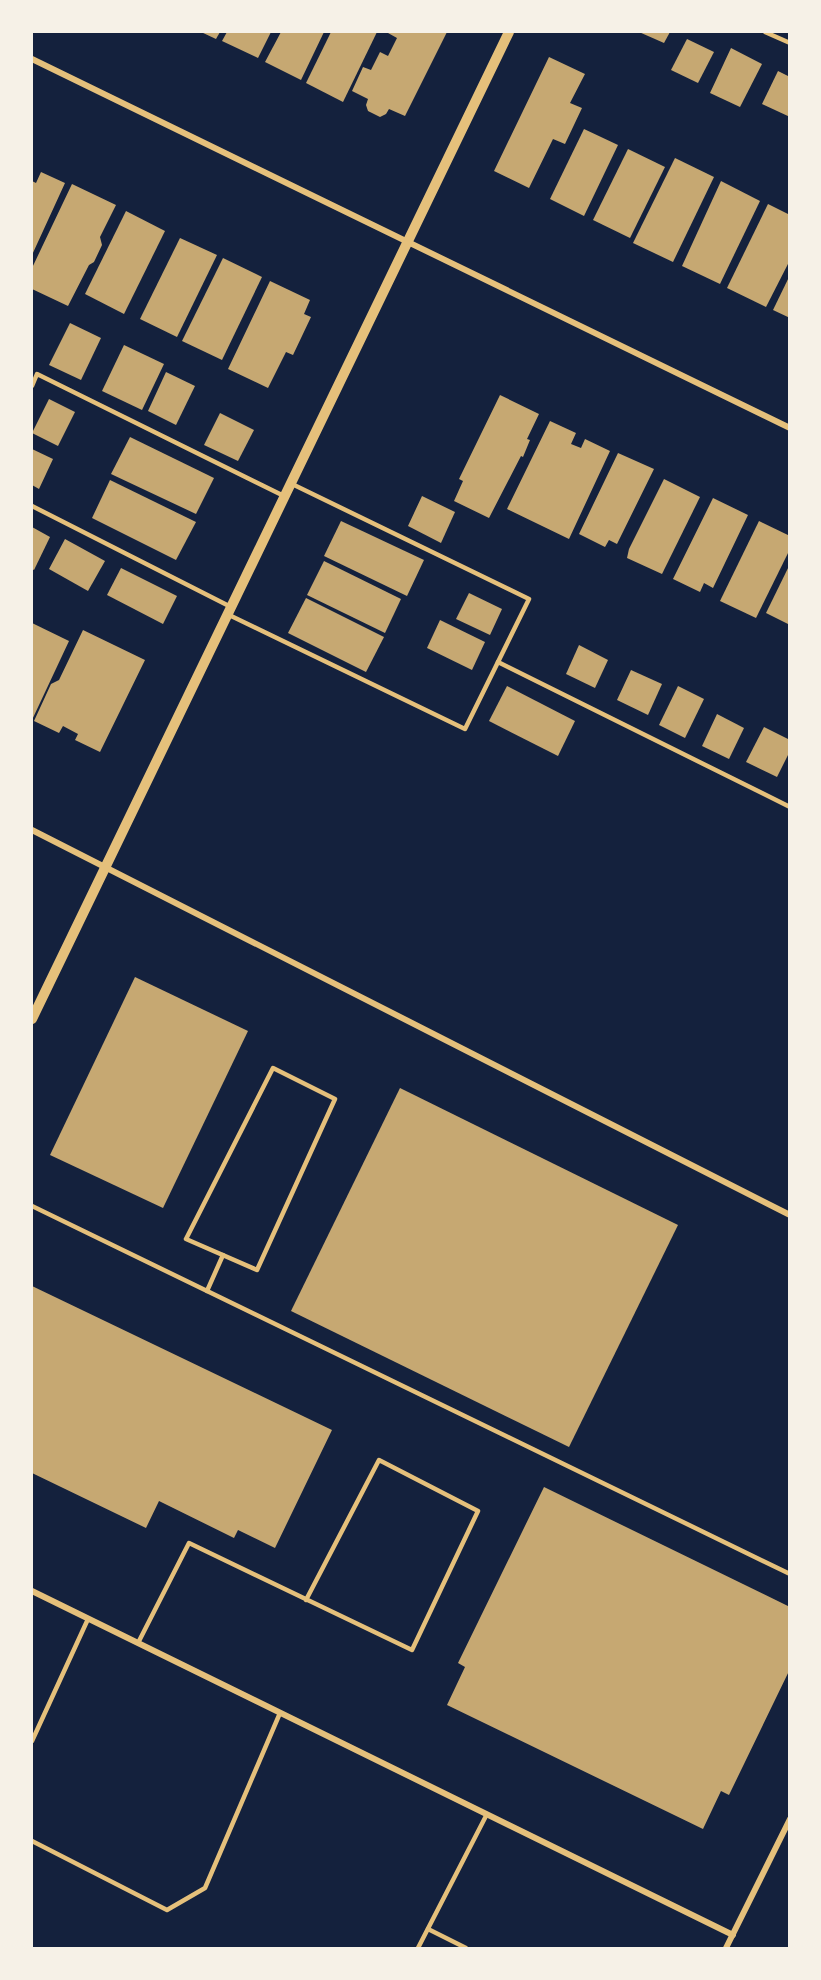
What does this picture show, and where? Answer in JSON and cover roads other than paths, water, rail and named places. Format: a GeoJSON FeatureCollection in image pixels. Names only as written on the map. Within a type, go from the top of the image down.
{"type":"FeatureCollection","features":[{"type":"Feature","properties":{"kind":"street"},"geometry":{"type":"LineString","coordinates":[[32,1019],[509,32]]}},
{"type":"Feature","properties":{"kind":"street"},"geometry":{"type":"LineString","coordinates":[[32,59],[789,428]]}},
{"type":"Feature","properties":{"kind":"street"},"geometry":{"type":"LineString","coordinates":[[32,830],[789,1215]]}},
{"type":"Feature","properties":{"kind":"street"},"geometry":{"type":"LineString","coordinates":[[32,1591],[733,1935]]}},
{"type":"Feature","properties":{"kind":"street"},"geometry":{"type":"LineString","coordinates":[[726,1948],[789,1819]]}},
{"type":"Feature","properties":{"kind":"lane"},"geometry":{"type":"LineString","coordinates":[[765,32],[789,44]]}},
{"type":"Feature","properties":{"kind":"lane"},"geometry":{"type":"LineString","coordinates":[[32,386],[37,374],[284,496]]}},
{"type":"Feature","properties":{"kind":"lane"},"geometry":{"type":"LineString","coordinates":[[32,506],[229,610],[465,729],[529,599],[290,484]]}},
{"type":"Feature","properties":{"kind":"lane"},"geometry":{"type":"LineString","coordinates":[[498,662],[789,807]]}},
{"type":"Feature","properties":{"kind":"lane"},"geometry":{"type":"LineString","coordinates":[[273,1068],[335,1100],[257,1270],[223,1255],[186,1239],[273,1068]]}},
{"type":"Feature","properties":{"kind":"lane"},"geometry":{"type":"LineString","coordinates":[[32,1206],[789,1574]]}},
{"type":"Feature","properties":{"kind":"lane"},"geometry":{"type":"LineString","coordinates":[[207,1291],[223,1255]]}},
{"type":"Feature","properties":{"kind":"lane"},"geometry":{"type":"LineString","coordinates":[[138,1643],[189,1543],[306,1600],[412,1650],[478,1511],[379,1460],[306,1600]]}},
{"type":"Feature","properties":{"kind":"lane"},"geometry":{"type":"LineString","coordinates":[[32,1741],[88,1619]]}},
{"type":"Feature","properties":{"kind":"lane"},"geometry":{"type":"LineString","coordinates":[[32,1841],[167,1910],[206,1888],[280,1713]]}},
{"type":"Feature","properties":{"kind":"lane"},"geometry":{"type":"LineString","coordinates":[[418,1948],[487,1814]]}},
{"type":"Feature","properties":{"kind":"lane"},"geometry":{"type":"LineString","coordinates":[[428,1929],[466,1948]]}}]}
